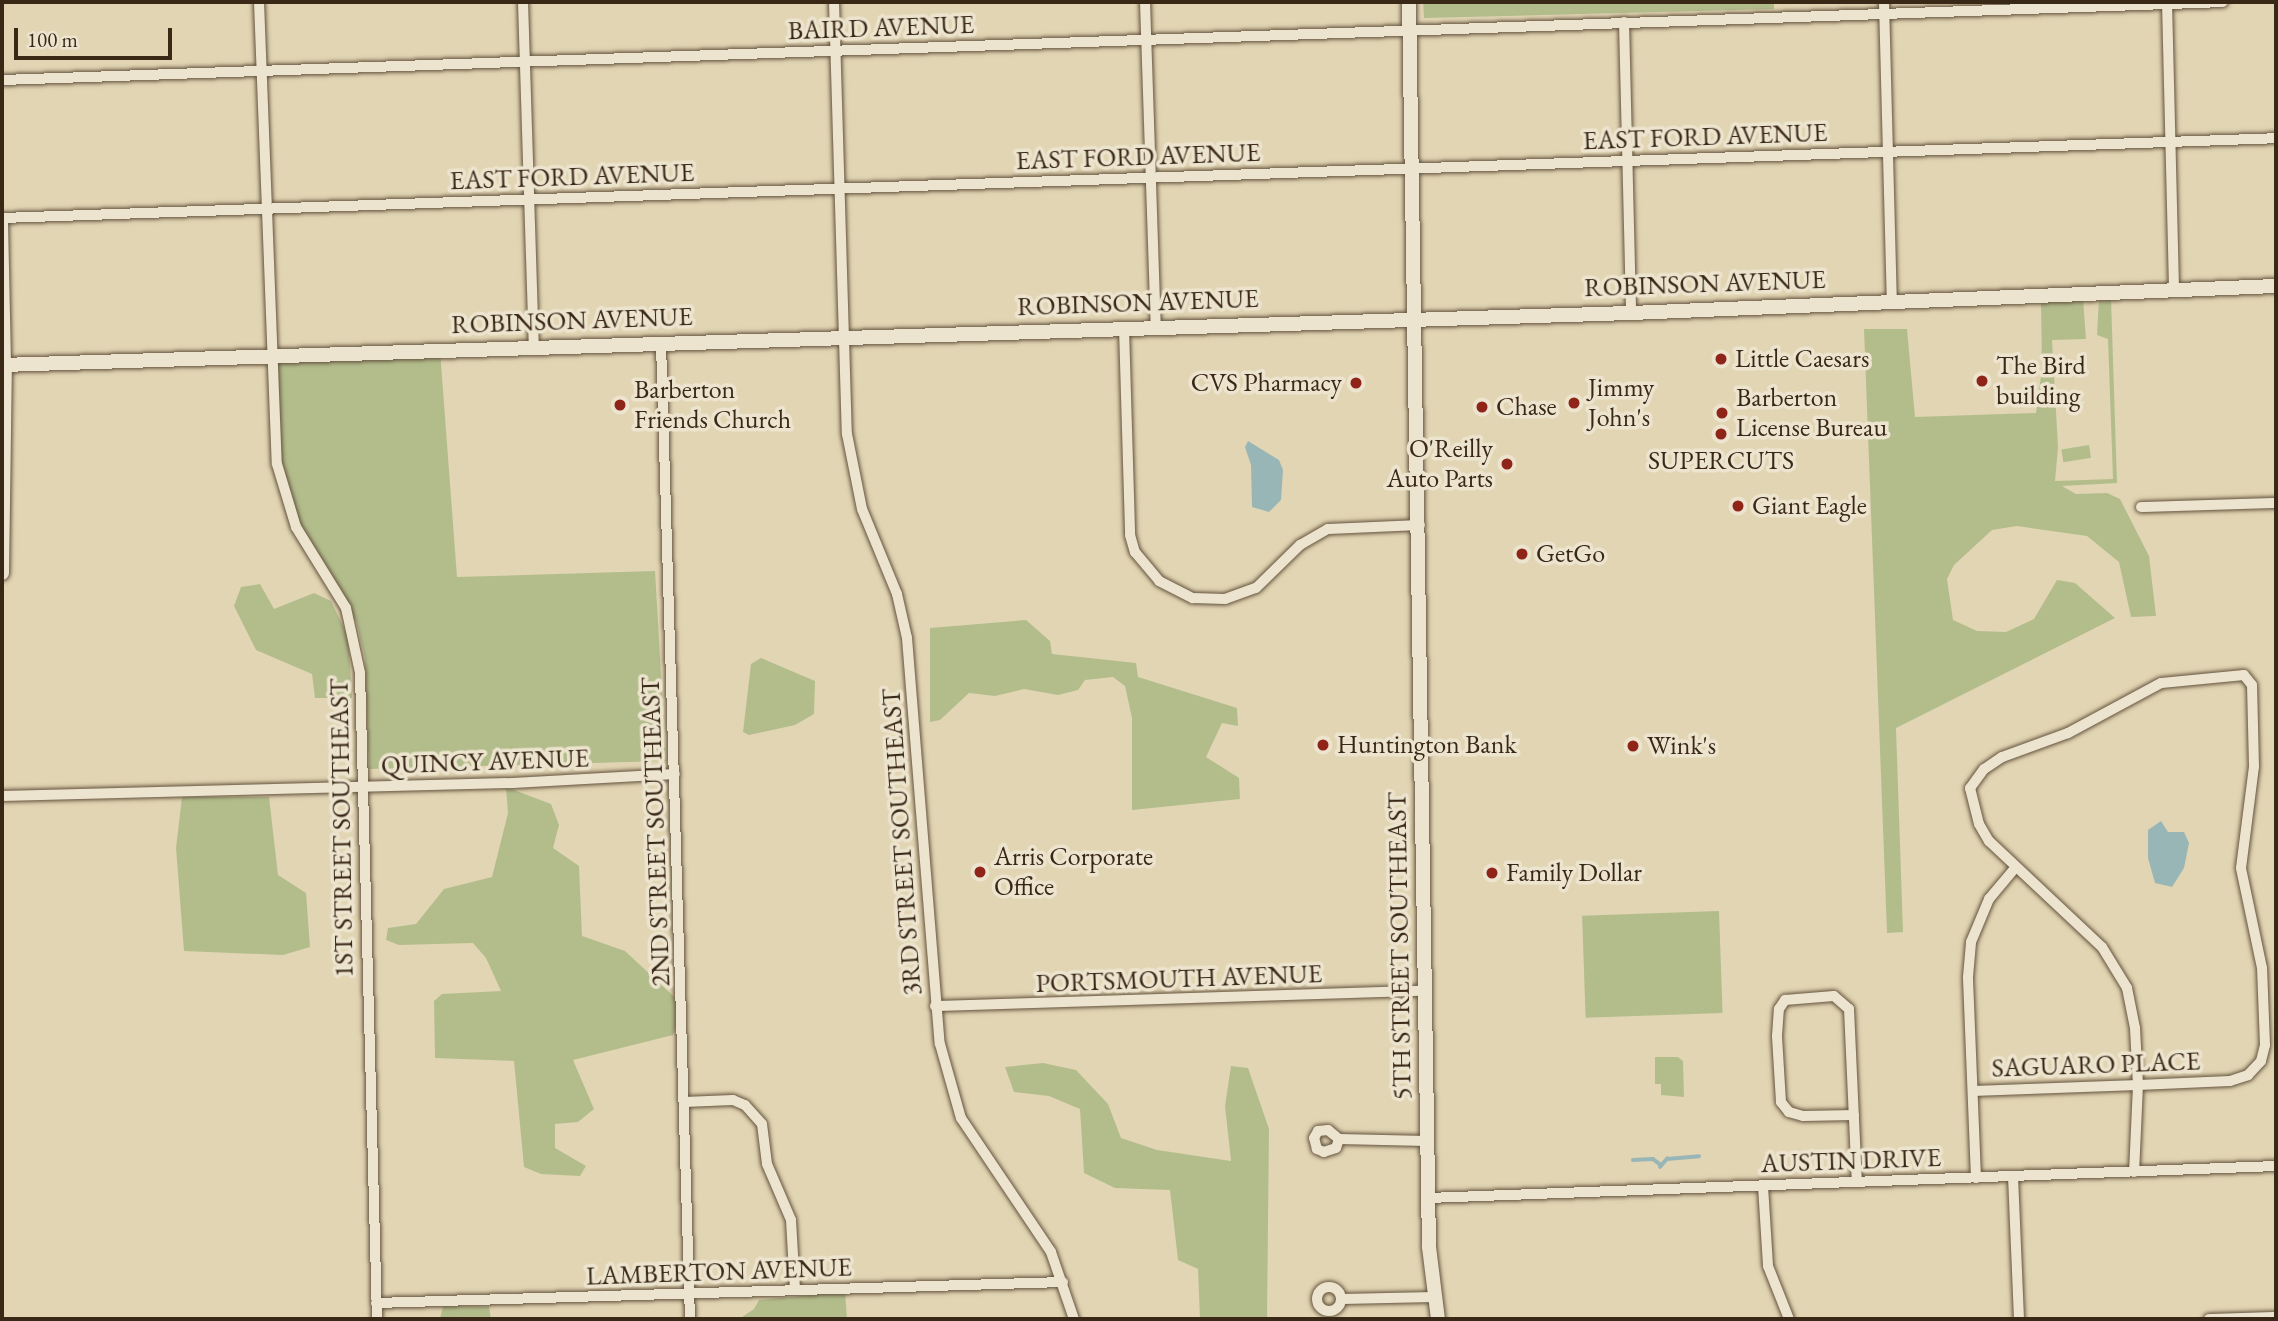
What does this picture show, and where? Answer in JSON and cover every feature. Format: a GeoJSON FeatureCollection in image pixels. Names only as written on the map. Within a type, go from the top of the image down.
{"type":"FeatureCollection","features":[{"type":"Feature","properties":{"kind":"main road","name":"5TH STREET SOUTHEAST"},"geometry":{"type":"LineString","coordinates":[[1409,2],[1420,525],[1428,1198],[1434,1297],[1438,1319]]}},
{"type":"Feature","properties":{"kind":"main road","name":"ROBINSON AVENUE"},"geometry":{"type":"LineString","coordinates":[[4,365],[1631,313],[2276,286]]}},
{"type":"Feature","properties":{"kind":"main road"},"geometry":{"type":"LineString","coordinates":[[2,573],[4,365]]}},
{"type":"Feature","properties":{"kind":"street","name":"1ST STREET SOUTHEAST"},"geometry":{"type":"LineString","coordinates":[[259,2],[271,355],[280,483],[296,527],[337,591],[355,635],[364,787],[377,1319]]}},
{"type":"Feature","properties":{"kind":"street"},"geometry":{"type":"LineString","coordinates":[[523,2],[534,347]]}},
{"type":"Feature","properties":{"kind":"street","name":"3RD STREET SOUTHEAST"},"geometry":{"type":"LineString","coordinates":[[834,2],[847,434],[853,477],[897,594],[907,638],[934,1006],[944,1060],[961,1118],[982,1154],[1038,1230],[1063,1282],[1074,1319]]}},
{"type":"Feature","properties":{"kind":"street"},"geometry":{"type":"LineString","coordinates":[[1145,2],[1156,327]]}},
{"type":"Feature","properties":{"kind":"street"},"geometry":{"type":"LineString","coordinates":[[1884,2],[1892,301]]}},
{"type":"Feature","properties":{"kind":"street","name":"BAIRD AVENUE"},"geometry":{"type":"LineString","coordinates":[[2,80],[2223,2]]}},
{"type":"Feature","properties":{"kind":"street"},"geometry":{"type":"LineString","coordinates":[[2167,3],[2174,290]]}},
{"type":"Feature","properties":{"kind":"street"},"geometry":{"type":"LineString","coordinates":[[1624,22],[1631,313]]}},
{"type":"Feature","properties":{"kind":"street","name":"EAST FORD AVENUE"},"geometry":{"type":"LineString","coordinates":[[2,220],[2276,138]]}},
{"type":"Feature","properties":{"kind":"street"},"geometry":{"type":"LineString","coordinates":[[2,220],[4,365]]}},
{"type":"Feature","properties":{"kind":"street"},"geometry":{"type":"LineString","coordinates":[[1124,328],[1130,535],[1135,552],[1159,581],[1193,597],[1225,599],[1256,588],[1300,545],[1328,529],[1420,525]]}},
{"type":"Feature","properties":{"kind":"street","name":"2ND STREET SOUTHEAST"},"geometry":{"type":"LineString","coordinates":[[661,343],[691,1319]]}},
{"type":"Feature","properties":{"kind":"street"},"geometry":{"type":"LineString","coordinates":[[2141,507],[2276,503]]}},
{"type":"Feature","properties":{"kind":"street","name":"SAGUARO PLACE"},"geometry":{"type":"LineString","coordinates":[[1973,1091],[2221,1081],[2248,1075],[2261,1061],[2265,1045],[2262,968],[2241,868],[2253,790],[2252,685],[2244,676],[2161,683],[2068,733],[2002,757],[1984,769],[1970,788],[1984,833],[2015,868]]}},
{"type":"Feature","properties":{"kind":"street","name":"QUINCY AVENUE"},"geometry":{"type":"LineString","coordinates":[[2,796],[364,787],[675,774]]}},
{"type":"Feature","properties":{"kind":"street"},"geometry":{"type":"LineString","coordinates":[[1976,1178],[1971,942],[1989,899],[2015,868],[2102,947],[2121,975],[2135,1028],[2137,1085],[2134,1171]]}},
{"type":"Feature","properties":{"kind":"street","name":"PORTSMOUTH AVENUE"},"geometry":{"type":"LineString","coordinates":[[934,1006],[1424,991]]}},
{"type":"Feature","properties":{"kind":"street"},"geometry":{"type":"LineString","coordinates":[[1854,1115],[1803,1116],[1789,1112],[1781,1102],[1777,1036],[1779,1009],[1785,1000],[1834,996],[1849,1009],[1854,1115],[1857,1182]]}},
{"type":"Feature","properties":{"kind":"street"},"geometry":{"type":"LineString","coordinates":[[684,1102],[733,1100],[745,1105],[762,1124],[767,1164],[791,1220],[795,1290]]}},
{"type":"Feature","properties":{"kind":"street"},"geometry":{"type":"LineString","coordinates":[[1339,1139],[1427,1141]]}},
{"type":"Feature","properties":{"kind":"street","name":"AUSTIN DRIVE"},"geometry":{"type":"LineString","coordinates":[[1428,1198],[2276,1166]]}},
{"type":"Feature","properties":{"kind":"street"},"geometry":{"type":"LineString","coordinates":[[2013,1176],[2019,1319]]}},
{"type":"Feature","properties":{"kind":"street"},"geometry":{"type":"LineString","coordinates":[[1763,1186],[1768,1266],[1789,1319]]}},
{"type":"Feature","properties":{"kind":"street","name":"LAMBERTON AVENUE"},"geometry":{"type":"LineString","coordinates":[[376,1303],[1063,1282]]}},
{"type":"Feature","properties":{"kind":"street"},"geometry":{"type":"LineString","coordinates":[[1342,1299],[1434,1297]]}},
{"type":"Feature","properties":{"kind":"street"},"geometry":{"type":"LineString","coordinates":[[2208,1319],[2276,1317]]}},
{"type":"Feature","properties":{"kind":"green space"},"geometry":{"type":"Polygon","coordinates":[[[1423,2],[1774,2],[1774,9],[1424,18],[1423,2]]]}},
{"type":"Feature","properties":{"kind":"green space"},"geometry":{"type":"Polygon","coordinates":[[[2099,298],[2111,298],[2117,483],[2062,486],[2076,494],[2107,493],[2120,499],[2149,556],[2156,616],[2131,617],[2119,562],[2087,536],[2017,526],[1992,530],[1954,565],[1947,579],[1953,620],[1977,631],[2006,632],[2034,619],[2057,580],[2075,583],[2115,618],[1896,728],[1903,932],[1887,933],[1864,329],[1907,329],[1915,417],[2036,413],[2042,369],[2041,301],[2083,299],[2086,339],[2052,340],[2058,447],[2055,481],[2113,479],[2108,339],[2097,335],[2099,298]]]}},
{"type":"Feature","properties":{"kind":"green space"},"geometry":{"type":"Polygon","coordinates":[[[440,350],[457,577],[655,571],[666,761],[369,769],[365,658],[356,620],[350,618],[311,552],[280,483],[271,355],[440,350]]]}},
{"type":"Feature","properties":{"kind":"green space"},"geometry":{"type":"Polygon","coordinates":[[[2089,445],[2091,458],[2063,462],[2061,449],[2089,445]]]}},
{"type":"Feature","properties":{"kind":"green space"},"geometry":{"type":"Polygon","coordinates":[[[260,584],[274,609],[314,593],[331,601],[348,637],[352,698],[315,698],[312,674],[256,650],[234,606],[241,587],[260,584]]]}},
{"type":"Feature","properties":{"kind":"green space"},"geometry":{"type":"Polygon","coordinates":[[[1026,620],[1050,641],[1052,654],[1136,663],[1138,677],[1237,708],[1238,726],[1222,723],[1206,757],[1239,778],[1240,799],[1132,810],[1132,718],[1125,686],[1113,677],[1085,680],[1078,690],[1058,695],[1024,689],[995,696],[969,693],[940,720],[930,722],[930,628],[1026,620]]]}},
{"type":"Feature","properties":{"kind":"green space"},"geometry":{"type":"Polygon","coordinates":[[[761,658],[815,681],[814,714],[795,725],[749,735],[743,732],[751,664],[761,658]]]}},
{"type":"Feature","properties":{"kind":"green space"},"geometry":{"type":"Polygon","coordinates":[[[506,787],[551,804],[559,825],[553,848],[579,866],[582,936],[625,951],[682,1004],[673,1035],[573,1060],[594,1109],[578,1122],[555,1124],[555,1148],[586,1166],[580,1176],[541,1174],[524,1167],[514,1061],[435,1058],[434,1001],[442,994],[501,991],[486,958],[473,943],[399,945],[386,940],[388,928],[416,924],[444,889],[492,877],[508,813],[506,787]]]}},
{"type":"Feature","properties":{"kind":"green space"},"geometry":{"type":"Polygon","coordinates":[[[182,797],[269,797],[278,875],[306,893],[310,947],[283,955],[184,951],[176,848],[182,797]]]}},
{"type":"Feature","properties":{"kind":"green space"},"geometry":{"type":"Polygon","coordinates":[[[1719,911],[1723,1013],[1586,1018],[1582,916],[1719,911]]]}},
{"type":"Feature","properties":{"kind":"green space"},"geometry":{"type":"Polygon","coordinates":[[[1655,1057],[1678,1057],[1683,1061],[1684,1097],[1661,1095],[1661,1084],[1655,1084],[1655,1057]]]}},
{"type":"Feature","properties":{"kind":"green space"},"geometry":{"type":"Polygon","coordinates":[[[1043,1063],[1076,1070],[1108,1104],[1121,1138],[1157,1150],[1231,1161],[1225,1106],[1231,1066],[1248,1068],[1269,1129],[1267,1319],[1200,1319],[1198,1269],[1178,1260],[1170,1190],[1115,1188],[1084,1173],[1080,1109],[1049,1096],[1014,1092],[1005,1067],[1043,1063]]]}},
{"type":"Feature","properties":{"kind":"green space"},"geometry":{"type":"Polygon","coordinates":[[[845,1292],[847,1319],[739,1319],[754,1309],[759,1300],[845,1292]]]}},
{"type":"Feature","properties":{"kind":"green space"},"geometry":{"type":"Polygon","coordinates":[[[443,1306],[489,1307],[491,1319],[440,1319],[443,1306]]]}},
{"type":"Feature","properties":{"kind":"water"},"geometry":{"type":"Polygon","coordinates":[[[1248,441],[1279,460],[1283,470],[1281,500],[1269,512],[1252,507],[1251,465],[1245,447],[1248,441]]]}},
{"type":"Feature","properties":{"kind":"water"},"geometry":{"type":"Polygon","coordinates":[[[2161,821],[2168,832],[2184,832],[2189,843],[2184,868],[2172,887],[2155,883],[2148,858],[2148,830],[2161,821]]]}},
{"type":"Feature","properties":{"kind":"waterway"},"geometry":{"type":"LineString","coordinates":[[1660,1167],[1667,1159],[1699,1156]]}},
{"type":"Feature","properties":{"kind":"waterway"},"geometry":{"type":"LineString","coordinates":[[1633,1160],[1653,1159],[1660,1164]]}},
{"type":"Feature","properties":{"kind":"place","name":"Little Caesars"},"geometry":{"type":"Point","coordinates":[1721,359]}},
{"type":"Feature","properties":{"kind":"place","name":"The Bird building"},"geometry":{"type":"Point","coordinates":[1982,381]}},
{"type":"Feature","properties":{"kind":"place","name":"CVS Pharmacy"},"geometry":{"type":"Point","coordinates":[1356,383]}},
{"type":"Feature","properties":{"kind":"place","name":"Jimmy John's"},"geometry":{"type":"Point","coordinates":[1574,403]}},
{"type":"Feature","properties":{"kind":"place","name":"Barberton Friends Church"},"geometry":{"type":"Point","coordinates":[620,405]}},
{"type":"Feature","properties":{"kind":"place","name":"Chase"},"geometry":{"type":"Point","coordinates":[1482,407]}},
{"type":"Feature","properties":{"kind":"place","name":"Barberton License Bureau"},"geometry":{"type":"Point","coordinates":[1722,413]}},
{"type":"Feature","properties":{"kind":"place","name":"SUPERCUTS"},"geometry":{"type":"Point","coordinates":[1721,434]}},
{"type":"Feature","properties":{"kind":"place","name":"O'Reilly Auto Parts"},"geometry":{"type":"Point","coordinates":[1507,464]}},
{"type":"Feature","properties":{"kind":"place","name":"Giant Eagle"},"geometry":{"type":"Point","coordinates":[1738,506]}},
{"type":"Feature","properties":{"kind":"place","name":"GetGo"},"geometry":{"type":"Point","coordinates":[1522,554]}},
{"type":"Feature","properties":{"kind":"place","name":"Huntington Bank"},"geometry":{"type":"Point","coordinates":[1323,745]}},
{"type":"Feature","properties":{"kind":"place","name":"Wink's"},"geometry":{"type":"Point","coordinates":[1633,746]}},
{"type":"Feature","properties":{"kind":"place","name":"Arris Corporate Office"},"geometry":{"type":"Point","coordinates":[980,872]}},
{"type":"Feature","properties":{"kind":"place","name":"Family Dollar"},"geometry":{"type":"Point","coordinates":[1492,873]}}]}
